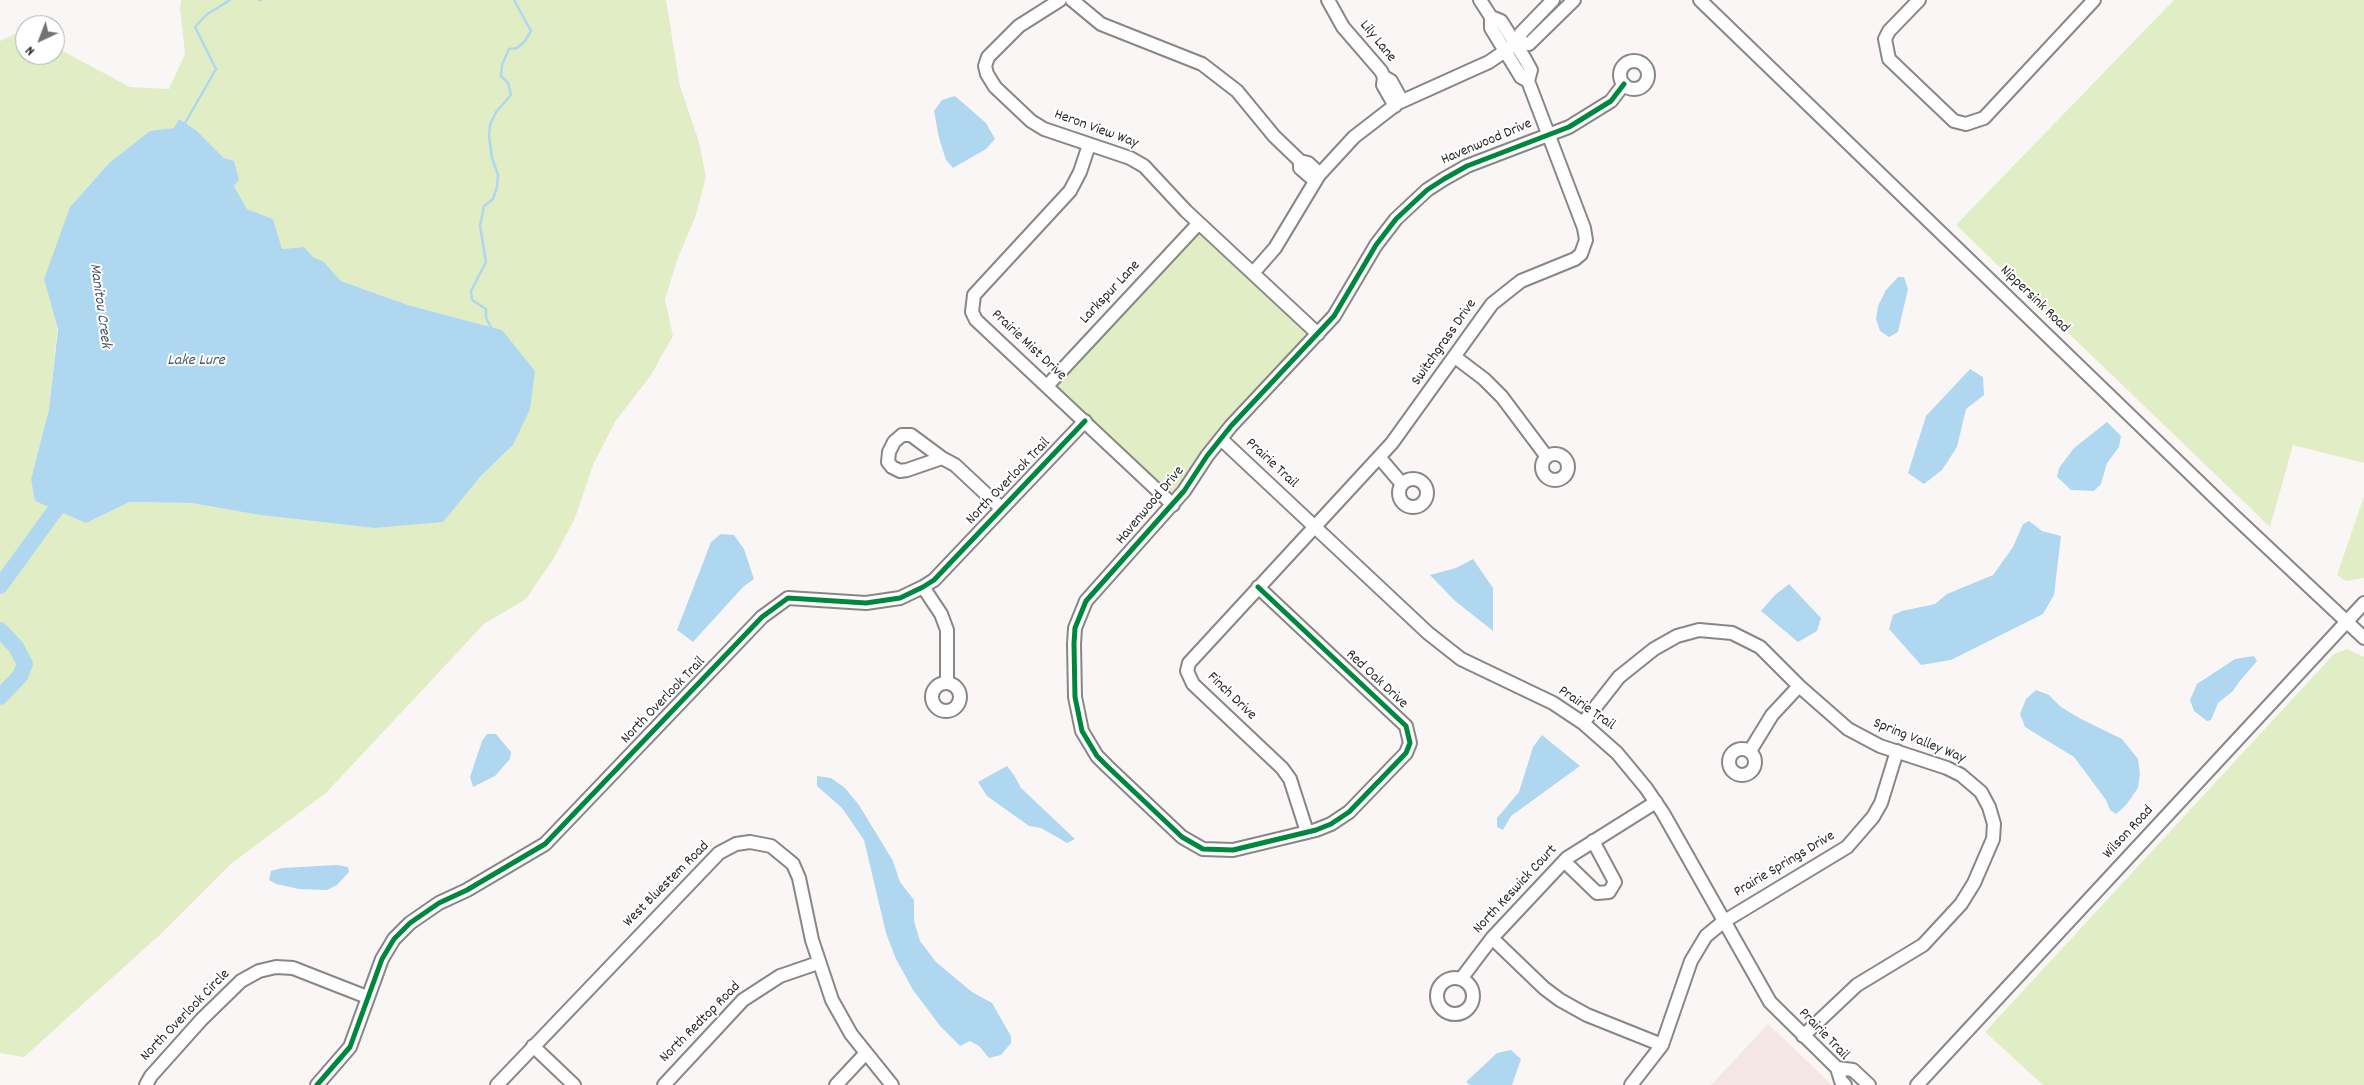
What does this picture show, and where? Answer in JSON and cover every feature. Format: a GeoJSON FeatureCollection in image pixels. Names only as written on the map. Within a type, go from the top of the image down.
{"type":"FeatureCollection","features":[{"type":"Feature","properties":{"kind":"street","name":"Heron View Way"},"geometry":{"type":"LineString","coordinates":[[1060,0],[1019,26],[988,57],[985,66],[987,74],[995,87],[1031,120],[1059,136],[1130,158],[1144,166],[1198,223],[1318,334]]}},
{"type":"Feature","properties":{"kind":"street"},"geometry":{"type":"LineString","coordinates":[[1072,0],[1101,24],[1202,64],[1238,91],[1274,136],[1300,161],[1300,168],[1317,177]]}},
{"type":"Feature","properties":{"kind":"street","name":"Lily Lane"},"geometry":{"type":"LineString","coordinates":[[1328,0],[1343,27],[1384,78],[1383,86],[1398,103]]}},
{"type":"Feature","properties":{"kind":"street","name":"Switchgrass Drive"},"geometry":{"type":"LineString","coordinates":[[1314,527],[1407,425],[1455,357],[1481,316],[1504,292],[1520,281],[1575,259],[1585,248],[1584,228],[1528,81],[1531,70],[1517,43],[1501,21],[1491,17],[1480,0]]}},
{"type":"Feature","properties":{"kind":"street"},"geometry":{"type":"LineString","coordinates":[[1517,43],[1553,0]]}},
{"type":"Feature","properties":{"kind":"street"},"geometry":{"type":"LineString","coordinates":[[1253,273],[1275,248],[1317,177],[1354,137],[1398,103],[1489,62],[1574,0]]}},
{"type":"Feature","properties":{"kind":"street","name":"Nippersink Road"},"geometry":{"type":"LineString","coordinates":[[1700,0],[2364,638]]}},
{"type":"Feature","properties":{"kind":"street"},"geometry":{"type":"LineString","coordinates":[[1918,0],[1889,31],[1886,39],[1889,59],[1954,121],[1966,124],[1977,122],[1984,118],[2094,0]]}},
{"type":"Feature","properties":{"kind":"street","name":"Havenwood Drive"},"geometry":{"type":"LineString","coordinates":[[1307,832],[1234,850],[1215,851],[1193,845],[1182,837],[1097,756],[1082,731],[1075,697],[1075,628],[1086,602],[1173,504],[1221,439],[1334,316],[1376,245],[1396,218],[1427,190],[1467,166],[1569,127],[1595,112],[1611,101],[1624,84]]}},
{"type":"Feature","properties":{"kind":"street","name":"Prairie Mist Drive"},"geometry":{"type":"LineString","coordinates":[[1089,145],[1080,172],[1070,191],[974,295],[971,305],[972,312],[976,320],[1173,504]]}},
{"type":"Feature","properties":{"kind":"street","name":"Larkspur Lane"},"geometry":{"type":"LineString","coordinates":[[1048,386],[1198,223]]}},
{"type":"Feature","properties":{"kind":"street"},"geometry":{"type":"LineString","coordinates":[[1455,357],[1484,379],[1502,397],[1547,456]]}},
{"type":"Feature","properties":{"kind":"street","name":"North Overlook Trail"},"geometry":{"type":"LineString","coordinates":[[318,1085],[350,1047],[382,959],[394,939],[410,923],[439,903],[466,890],[545,844],[762,617],[782,602],[791,598],[866,603],[900,598],[923,587],[934,580],[1085,421]]}},
{"type":"Feature","properties":{"kind":"street","name":"Prairie Trail"},"geometry":{"type":"LineString","coordinates":[[1221,439],[1428,633],[1461,660],[1553,703],[1584,723],[1617,753],[1656,802],[1770,1002],[1837,1068],[1841,1081],[1845,1085]]}},
{"type":"Feature","properties":{"kind":"street"},"geometry":{"type":"LineString","coordinates":[[1379,457],[1402,484]]}},
{"type":"Feature","properties":{"kind":"street"},"geometry":{"type":"LineString","coordinates":[[942,458],[954,466],[1001,508]]}},
{"type":"Feature","properties":{"kind":"street","name":"Finch Drive"},"geometry":{"type":"LineString","coordinates":[[1307,832],[1290,779],[1282,768],[1193,684],[1187,671],[1191,657],[1314,527]]}},
{"type":"Feature","properties":{"kind":"street"},"geometry":{"type":"LineString","coordinates":[[923,587],[941,614],[947,630],[947,683]]}},
{"type":"Feature","properties":{"kind":"street","name":"Red Oak Drive"},"geometry":{"type":"LineString","coordinates":[[1258,587],[1406,726],[1410,734],[1410,743],[1406,752],[1349,812],[1331,824],[1307,832]]}},
{"type":"Feature","properties":{"kind":"street","name":"Wilson Road"},"geometry":{"type":"LineString","coordinates":[[1917,1085],[2364,604]]}},
{"type":"Feature","properties":{"kind":"street","name":"Spring Valley Way"},"geometry":{"type":"LineString","coordinates":[[1584,723],[1609,689],[1635,663],[1654,649],[1677,636],[1699,630],[1732,633],[1748,639],[1760,647],[1799,686],[1848,729],[1880,746],[1947,768],[1971,782],[1981,792],[1989,807],[1994,824],[1993,839],[1974,883],[1961,904],[1923,945],[1857,985],[1803,1036]]}},
{"type":"Feature","properties":{"kind":"street"},"geometry":{"type":"LineString","coordinates":[[1750,751],[1772,715],[1799,686]]}},
{"type":"Feature","properties":{"kind":"street","name":"Prairie Springs Drive"},"geometry":{"type":"LineString","coordinates":[[1631,1085],[1662,1045],[1672,1023],[1686,975],[1697,949],[1706,936],[1723,922],[1847,847],[1873,817],[1881,803],[1897,751]]}},
{"type":"Feature","properties":{"kind":"street","name":"North Keswick Court"},"geometry":{"type":"LineString","coordinates":[[1461,979],[1492,938],[1564,860],[1656,802]]}},
{"type":"Feature","properties":{"kind":"street"},"geometry":{"type":"LineString","coordinates":[[1564,860],[1597,893],[1609,892],[1615,882],[1593,841]]}},
{"type":"Feature","properties":{"kind":"street","name":"West Bluestem Road"},"geometry":{"type":"LineString","coordinates":[[497,1085],[719,853],[736,844],[750,842],[771,846],[785,856],[792,864],[799,878],[818,963],[832,1000],[851,1034],[892,1085]]}},
{"type":"Feature","properties":{"kind":"street"},"geometry":{"type":"LineString","coordinates":[[1492,938],[1560,1000],[1587,1015],[1662,1045]]}},
{"type":"Feature","properties":{"kind":"street","name":"North Redtop Road"},"geometry":{"type":"LineString","coordinates":[[664,1085],[743,1000],[780,976],[818,963]]}},
{"type":"Feature","properties":{"kind":"street","name":"North Overlook Circle"},"geometry":{"type":"LineString","coordinates":[[146,1085],[151,1076],[202,1019],[241,981],[259,971],[276,967],[294,968],[368,997]]}},
{"type":"Feature","properties":{"kind":"street"},"geometry":{"type":"LineString","coordinates":[[533,1046],[574,1085]]}},
{"type":"Feature","properties":{"kind":"street"},"geometry":{"type":"LineString","coordinates":[[836,1085],[866,1053]]}},
{"type":"Feature","properties":{"kind":"street"},"geometry":{"type":"LineString","coordinates":[[1837,1068],[1853,1070],[1870,1085]]}},
{"type":"Feature","properties":{"kind":"shaded area"},"geometry":{"type":"Polygon","coordinates":[[[1768,1024],[1832,1085],[1711,1085],[1768,1024]]]}},
{"type":"Feature","properties":{"kind":"green space"},"geometry":{"type":"Polygon","coordinates":[[[181,0],[666,0],[680,86],[699,142],[706,177],[696,215],[678,258],[665,299],[673,336],[651,375],[615,422],[593,465],[575,518],[554,558],[526,599],[484,624],[326,793],[232,863],[163,932],[24,1057],[0,1053],[0,41],[15,34],[15,65],[65,65],[65,52],[130,87],[169,89],[185,54],[180,8],[181,0]],[[174,128],[150,132],[109,163],[70,207],[49,409],[31,479],[86,523],[130,502],[191,503],[260,515],[374,528],[480,477],[513,445],[502,330],[408,305],[341,281],[323,261],[313,257],[304,247],[282,249],[273,219],[247,209],[234,186],[239,180],[224,158],[197,131],[174,128]]]}},
{"type":"Feature","properties":{"kind":"green space"},"geometry":{"type":"Polygon","coordinates":[[[2174,0],[2364,0],[2364,463],[2293,445],[2270,527],[1956,225],[2174,0]]]}},
{"type":"Feature","properties":{"kind":"green space"},"geometry":{"type":"Polygon","coordinates":[[[1200,230],[1311,334],[1173,498],[1055,386],[1200,230]]]}},
{"type":"Feature","properties":{"kind":"green space"},"geometry":{"type":"Polygon","coordinates":[[[2364,496],[2364,578],[2346,581],[2337,575],[2364,496]]]}},
{"type":"Feature","properties":{"kind":"green space"},"geometry":{"type":"Polygon","coordinates":[[[2347,649],[2364,657],[2364,1085],[2043,1085],[1985,1032],[2334,654],[2347,649]]]}},
{"type":"Feature","properties":{"kind":"water"},"geometry":{"type":"Polygon","coordinates":[[[955,96],[986,123],[995,139],[986,149],[953,168],[946,160],[939,138],[934,111],[942,100],[955,96]]]}},
{"type":"Feature","properties":{"kind":"water","name":"Lake Lure"},"geometry":{"type":"Polygon","coordinates":[[[179,119],[197,131],[224,158],[234,161],[239,180],[234,186],[247,209],[273,219],[282,249],[304,247],[313,257],[323,261],[341,281],[408,305],[502,330],[535,371],[530,409],[513,445],[480,477],[443,522],[374,528],[260,515],[191,503],[130,502],[86,523],[35,501],[31,479],[49,409],[58,329],[44,279],[70,207],[109,163],[150,131],[174,128],[179,119]]]}},
{"type":"Feature","properties":{"kind":"water"},"geometry":{"type":"Polygon","coordinates":[[[1898,277],[1904,277],[1908,289],[1898,332],[1889,337],[1880,331],[1876,319],[1878,306],[1886,290],[1898,277]]]}},
{"type":"Feature","properties":{"kind":"water"},"geometry":{"type":"Polygon","coordinates":[[[1970,369],[1983,377],[1984,395],[1966,409],[1957,447],[1942,470],[1924,484],[1908,473],[1926,416],[1970,369]]]}},
{"type":"Feature","properties":{"kind":"water"},"geometry":{"type":"Polygon","coordinates":[[[2107,422],[2121,436],[2119,447],[2107,463],[2101,484],[2094,491],[2071,490],[2057,477],[2059,468],[2074,448],[2107,422]]]}},
{"type":"Feature","properties":{"kind":"water"},"geometry":{"type":"Polygon","coordinates":[[[2029,521],[2042,531],[2061,536],[2054,595],[2043,614],[1951,660],[1921,665],[1889,629],[1893,615],[1902,611],[1935,604],[1947,594],[1993,575],[2013,547],[2023,524],[2029,521]]]}},
{"type":"Feature","properties":{"kind":"water"},"geometry":{"type":"Polygon","coordinates":[[[721,534],[734,535],[744,549],[754,579],[743,587],[693,642],[677,630],[711,542],[721,534]]]}},
{"type":"Feature","properties":{"kind":"water"},"geometry":{"type":"Polygon","coordinates":[[[1473,559],[1493,588],[1493,631],[1454,600],[1430,575],[1456,568],[1473,559]]]}},
{"type":"Feature","properties":{"kind":"water"},"geometry":{"type":"Polygon","coordinates":[[[1789,584],[1821,618],[1817,631],[1798,642],[1761,611],[1775,595],[1789,584]]]}},
{"type":"Feature","properties":{"kind":"water"},"geometry":{"type":"Polygon","coordinates":[[[2254,656],[2257,661],[2233,691],[2218,703],[2211,720],[2207,721],[2194,711],[2190,700],[2197,684],[2235,659],[2254,656]]]}},
{"type":"Feature","properties":{"kind":"water"},"geometry":{"type":"Polygon","coordinates":[[[2036,690],[2049,695],[2061,707],[2081,719],[2122,739],[2138,759],[2140,774],[2138,788],[2126,805],[2116,814],[2110,810],[2106,800],[2074,757],[2025,727],[2020,714],[2026,699],[2036,690]]]}},
{"type":"Feature","properties":{"kind":"water"},"geometry":{"type":"Polygon","coordinates":[[[487,734],[496,734],[511,752],[510,759],[495,776],[473,787],[470,777],[482,741],[487,734]]]}},
{"type":"Feature","properties":{"kind":"water"},"geometry":{"type":"Polygon","coordinates":[[[1542,735],[1580,766],[1511,816],[1503,830],[1497,827],[1497,818],[1519,792],[1533,747],[1542,735]]]}},
{"type":"Feature","properties":{"kind":"water"},"geometry":{"type":"Polygon","coordinates":[[[1007,766],[1021,788],[1075,839],[1067,843],[1041,828],[1029,826],[987,796],[978,782],[1007,766]]]}},
{"type":"Feature","properties":{"kind":"water"},"geometry":{"type":"Polygon","coordinates":[[[817,776],[831,778],[845,788],[859,805],[893,861],[900,882],[914,900],[914,921],[920,941],[936,962],[972,992],[992,1003],[1011,1036],[1011,1043],[1001,1055],[989,1058],[979,1046],[970,1041],[960,1046],[941,1027],[913,990],[896,959],[886,933],[864,840],[842,808],[817,786],[817,776]]]}},
{"type":"Feature","properties":{"kind":"water"},"geometry":{"type":"Polygon","coordinates":[[[337,865],[348,867],[349,872],[337,885],[327,890],[299,889],[276,884],[269,880],[271,871],[282,868],[337,865]]]}},
{"type":"Feature","properties":{"kind":"water"},"geometry":{"type":"Polygon","coordinates":[[[1511,1050],[1521,1059],[1512,1085],[1470,1085],[1466,1082],[1497,1053],[1511,1050]]]}},
{"type":"Feature","properties":{"kind":"waterway","name":"Manitou Creek"},"geometry":{"type":"LineString","coordinates":[[185,123],[216,69],[195,27],[206,15],[230,0]]}},
{"type":"Feature","properties":{"kind":"waterway"},"geometry":{"type":"LineString","coordinates":[[491,327],[486,318],[486,309],[472,300],[471,291],[486,262],[480,226],[484,206],[493,199],[497,187],[498,175],[492,158],[489,136],[490,125],[496,112],[511,95],[508,83],[501,76],[502,65],[509,49],[517,48],[525,41],[531,31],[514,0]]}},
{"type":"Feature","properties":{"kind":"waterway","name":"Manitou Creek"},"geometry":{"type":"LineString","coordinates":[[0,586],[69,491]]}},
{"type":"Feature","properties":{"kind":"waterway","name":"Manitou Creek"},"geometry":{"type":"LineString","coordinates":[[0,630],[16,647],[25,664],[20,676],[0,697]]}},
{"type":"Feature","properties":{"kind":"cycle path"},"geometry":{"type":"LineString","coordinates":[[1258,587],[1406,726],[1410,743],[1406,753],[1349,812],[1331,824],[1316,830],[1233,850],[1203,849],[1182,837],[1107,766],[1097,756],[1082,731],[1075,697],[1074,644],[1075,628],[1086,601],[1184,491],[1207,456],[1231,426],[1334,316],[1376,245],[1396,219],[1427,190],[1444,179],[1467,166],[1569,127],[1611,101],[1624,84]]}},
{"type":"Feature","properties":{"kind":"cycle path"},"geometry":{"type":"LineString","coordinates":[[317,1085],[350,1047],[382,959],[394,939],[410,923],[439,903],[467,890],[545,844],[762,617],[788,598],[866,603],[900,598],[923,587],[934,580],[1085,421]]}}]}
